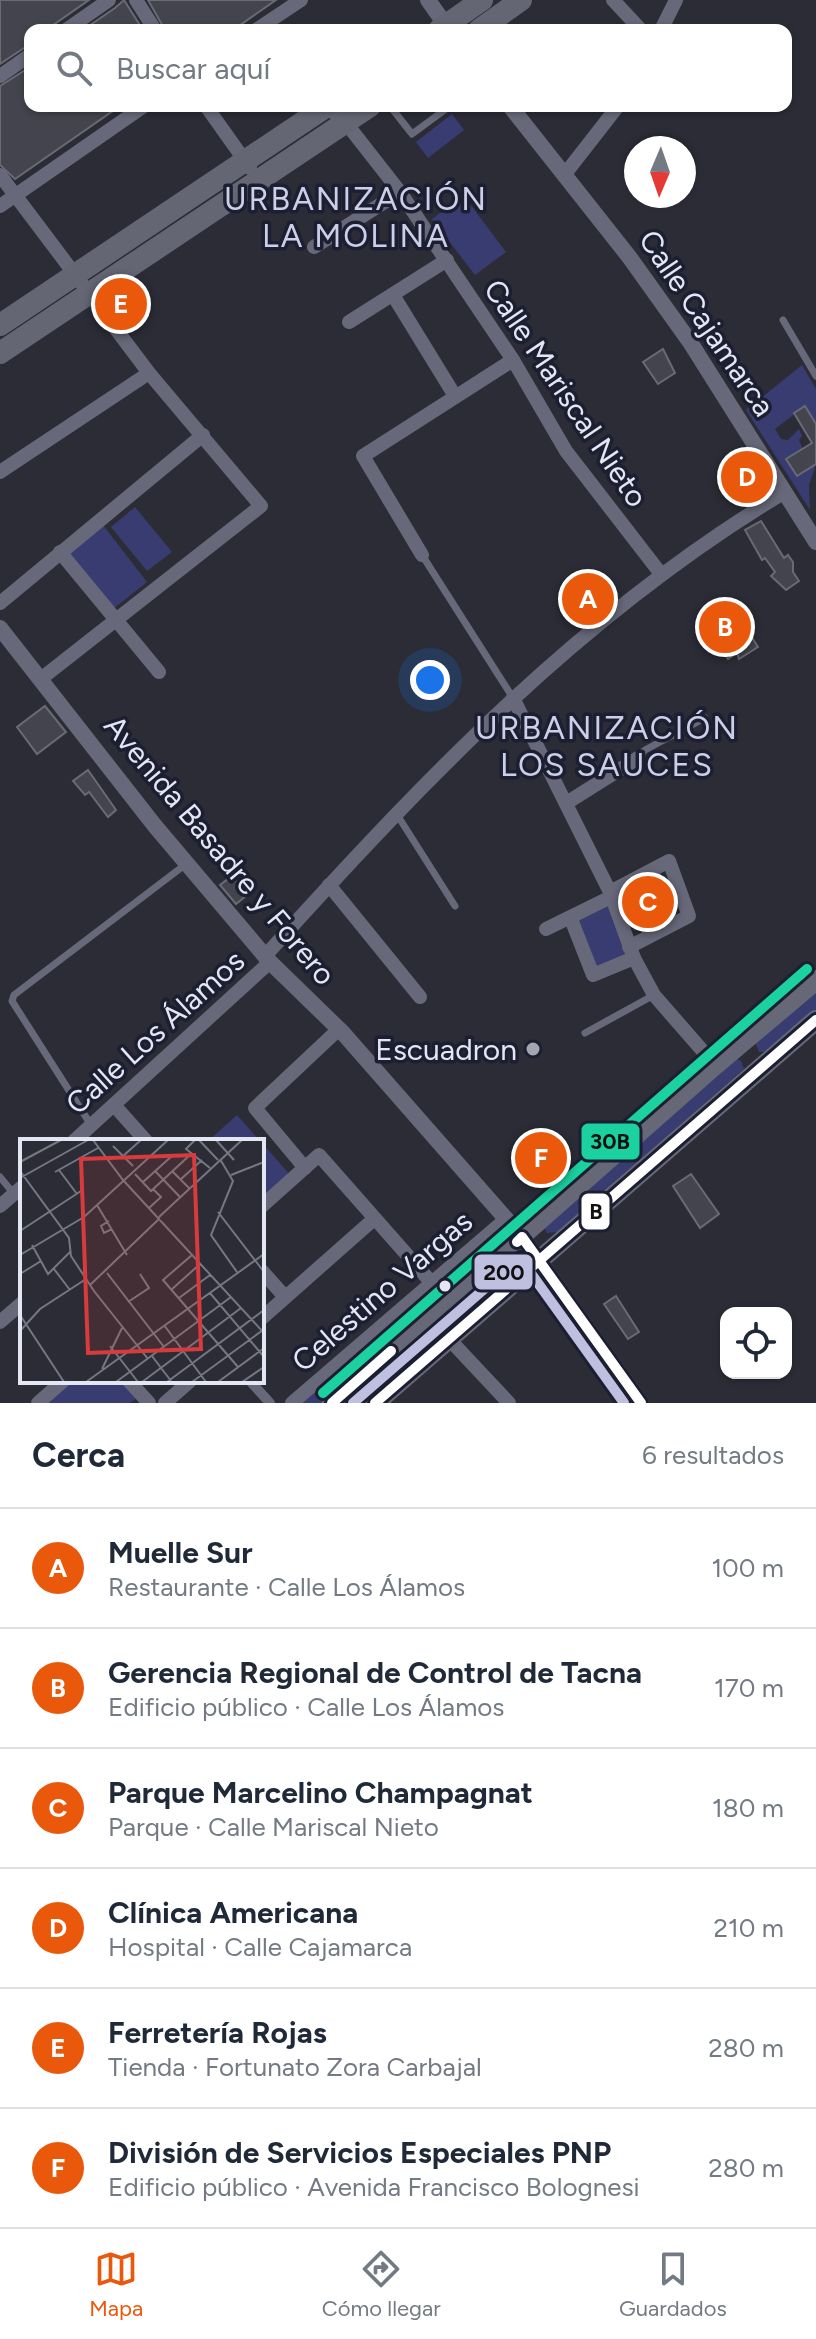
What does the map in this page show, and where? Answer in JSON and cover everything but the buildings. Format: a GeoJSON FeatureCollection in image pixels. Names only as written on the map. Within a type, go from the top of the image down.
{"type":"FeatureCollection","features":[{"type":"Feature","properties":{"kind":"highway"},"geometry":{"type":"LineString","coordinates":[[450,24],[482,0]]}},
{"type":"Feature","properties":{"kind":"highway"},"geometry":{"type":"LineString","coordinates":[[487,24],[521,0]]}},
{"type":"Feature","properties":{"kind":"highway"},"geometry":{"type":"LineString","coordinates":[[0,325],[318,112]]}},
{"type":"Feature","properties":{"kind":"highway"},"geometry":{"type":"LineString","coordinates":[[0,353],[362,112]]}},
{"type":"Feature","properties":{"kind":"main road"},"geometry":{"type":"LineString","coordinates":[[332,1403],[739,1044],[816,980]]}},
{"type":"Feature","properties":{"kind":"main road"},"geometry":{"type":"LineString","coordinates":[[375,1403],[816,1020]]}},
{"type":"Feature","properties":{"kind":"main road"},"geometry":{"type":"LineString","coordinates":[[739,1044],[759,1069]]}},
{"type":"Feature","properties":{"kind":"street"},"geometry":{"type":"LineString","coordinates":[[75,24],[109,0]]}},
{"type":"Feature","properties":{"kind":"street"},"geometry":{"type":"LineString","coordinates":[[136,0],[151,24]]}},
{"type":"Feature","properties":{"kind":"street"},"geometry":{"type":"LineString","coordinates":[[269,24],[301,0]]}},
{"type":"Feature","properties":{"kind":"street"},"geometry":{"type":"LineString","coordinates":[[428,0],[443,24]]}},
{"type":"Feature","properties":{"kind":"street"},"geometry":{"type":"LineString","coordinates":[[613,0],[635,24]]}},
{"type":"Feature","properties":{"kind":"street"},"geometry":{"type":"LineString","coordinates":[[664,24],[676,0]]}},
{"type":"Feature","properties":{"kind":"street"},"geometry":{"type":"LineString","coordinates":[[0,76],[24,59]]}},
{"type":"Feature","properties":{"kind":"street"},"geometry":{"type":"LineString","coordinates":[[0,206],[135,112]]}},
{"type":"Feature","properties":{"kind":"street"},"geometry":{"type":"LineString","coordinates":[[210,112],[260,182]]}},
{"type":"Feature","properties":{"kind":"street","name":"Calle Mariscal Nieto"},"geometry":{"type":"LineString","coordinates":[[334,112],[346,123],[400,192],[513,360],[566,451],[661,574]]}},
{"type":"Feature","properties":{"kind":"street","name":"Calle Cajamarca"},"geometry":{"type":"LineString","coordinates":[[515,112],[690,342],[814,535]]}},
{"type":"Feature","properties":{"kind":"street"},"geometry":{"type":"LineString","coordinates":[[565,174],[613,112]]}},
{"type":"Feature","properties":{"kind":"street"},"geometry":{"type":"LineString","coordinates":[[0,175],[149,373],[261,506],[42,678]]}},
{"type":"Feature","properties":{"kind":"street"},"geometry":{"type":"LineString","coordinates":[[314,247],[400,192]]}},
{"type":"Feature","properties":{"kind":"street"},"geometry":{"type":"LineString","coordinates":[[349,322],[447,260]]}},
{"type":"Feature","properties":{"kind":"street"},"geometry":{"type":"LineString","coordinates":[[393,295],[455,396]]}},
{"type":"Feature","properties":{"kind":"street"},"geometry":{"type":"LineString","coordinates":[[422,555],[363,456],[513,360]]}},
{"type":"Feature","properties":{"kind":"street"},"geometry":{"type":"LineString","coordinates":[[0,472],[149,373]]}},
{"type":"Feature","properties":{"kind":"street"},"geometry":{"type":"LineString","coordinates":[[0,603],[203,435]]}},
{"type":"Feature","properties":{"kind":"street","name":"Calle Los Álamos"},"geometry":{"type":"LineString","coordinates":[[76,1139],[268,959],[329,885],[469,737],[661,574],[702,543],[785,492]]}},
{"type":"Feature","properties":{"kind":"street"},"geometry":{"type":"LineString","coordinates":[[60,552],[159,672]]}},
{"type":"Feature","properties":{"kind":"street","name":"Avenida Basadre y Forero"},"geometry":{"type":"LineString","coordinates":[[0,628],[187,863],[268,959],[339,1029],[522,1237],[641,1403]]}},
{"type":"Feature","properties":{"kind":"street"},"geometry":{"type":"LineString","coordinates":[[513,698],[568,802],[610,894],[631,952],[654,995],[715,1065]]}},
{"type":"Feature","properties":{"kind":"street"},"geometry":{"type":"LineString","coordinates":[[568,802],[638,758]]}},
{"type":"Feature","properties":{"kind":"street"},"geometry":{"type":"LineString","coordinates":[[546,929],[571,919],[573,914],[669,861],[689,916],[593,975],[571,919]]}},
{"type":"Feature","properties":{"kind":"street"},"geometry":{"type":"LineString","coordinates":[[329,885],[420,997]]}},
{"type":"Feature","properties":{"kind":"street"},"geometry":{"type":"LineString","coordinates":[[305,1168],[255,1108],[339,1029]]}},
{"type":"Feature","properties":{"kind":"street"},"geometry":{"type":"LineString","coordinates":[[114,1105],[144,1139]]}},
{"type":"Feature","properties":{"kind":"street"},"geometry":{"type":"LineString","coordinates":[[264,1204],[319,1155],[431,1282]]}},
{"type":"Feature","properties":{"kind":"street"},"geometry":{"type":"LineString","coordinates":[[0,1206],[18,1190]]}},
{"type":"Feature","properties":{"kind":"street"},"geometry":{"type":"LineString","coordinates":[[264,1316],[374,1219]]}},
{"type":"Feature","properties":{"kind":"street","name":"Celestino Vargas"},"geometry":{"type":"LineString","coordinates":[[292,1403],[506,1219]]}},
{"type":"Feature","properties":{"kind":"street"},"geometry":{"type":"LineString","coordinates":[[264,1273],[285,1297]]}},
{"type":"Feature","properties":{"kind":"street"},"geometry":{"type":"LineString","coordinates":[[0,1322],[20,1305]]}},
{"type":"Feature","properties":{"kind":"street"},"geometry":{"type":"LineString","coordinates":[[448,1338],[509,1403]]}},
{"type":"Feature","properties":{"kind":"street"},"geometry":{"type":"LineString","coordinates":[[38,1403],[61,1383]]}},
{"type":"Feature","properties":{"kind":"street"},"geometry":{"type":"LineString","coordinates":[[131,1383],[149,1403]]}},
{"type":"Feature","properties":{"kind":"street"},"geometry":{"type":"LineString","coordinates":[[165,1403],[188,1383]]}},
{"type":"Feature","properties":{"kind":"street"},"geometry":{"type":"LineString","coordinates":[[252,1383],[270,1403]]}},
{"type":"Feature","properties":{"kind":"lane"},"geometry":{"type":"LineString","coordinates":[[395,112],[412,134],[442,112]]}},
{"type":"Feature","properties":{"kind":"lane"},"geometry":{"type":"LineString","coordinates":[[783,320],[816,376]]}},
{"type":"Feature","properties":{"kind":"lane"},"geometry":{"type":"LineString","coordinates":[[422,555],[513,698]]}},
{"type":"Feature","properties":{"kind":"lane"},"geometry":{"type":"LineString","coordinates":[[638,758],[645,750],[705,718]]}},
{"type":"Feature","properties":{"kind":"lane"},"geometry":{"type":"LineString","coordinates":[[395,813],[455,906]]}},
{"type":"Feature","properties":{"kind":"lane"},"geometry":{"type":"LineString","coordinates":[[91,1125],[12,1001],[14,995],[187,863]]}},
{"type":"Feature","properties":{"kind":"lane"},"geometry":{"type":"LineString","coordinates":[[585,1033],[654,995]]}},
{"type":"Feature","properties":{"kind":"lane"},"geometry":{"type":"LineString","coordinates":[[0,1177],[18,1190]]}},
{"type":"Feature","properties":{"kind":"shaded area"},"geometry":{"type":"Polygon","coordinates":[[[452,114],[464,130],[428,158],[416,142],[452,114]]]}},
{"type":"Feature","properties":{"kind":"shaded area"},"geometry":{"type":"Polygon","coordinates":[[[464,196],[506,252],[475,275],[432,219],[464,196]]]}},
{"type":"Feature","properties":{"kind":"shaded area"},"geometry":{"type":"Polygon","coordinates":[[[802,365],[816,389],[816,424],[805,406],[775,429],[781,439],[788,440],[799,429],[803,449],[786,459],[796,476],[816,464],[809,485],[810,510],[746,410],[802,365]]]}},
{"type":"Feature","properties":{"kind":"shaded area"},"geometry":{"type":"Polygon","coordinates":[[[135,507],[172,552],[147,571],[111,527],[135,507]]]}},
{"type":"Feature","properties":{"kind":"shaded area"},"geometry":{"type":"Polygon","coordinates":[[[103,525],[147,582],[113,609],[69,553],[103,525]]]}},
{"type":"Feature","properties":{"kind":"shaded area"},"geometry":{"type":"Polygon","coordinates":[[[660,872],[677,909],[634,931],[618,894],[660,872]]]}},
{"type":"Feature","properties":{"kind":"shaded area"},"geometry":{"type":"Polygon","coordinates":[[[609,906],[627,954],[597,971],[575,922],[609,906]]]}},
{"type":"Feature","properties":{"kind":"shaded area"},"geometry":{"type":"Polygon","coordinates":[[[816,992],[816,1010],[765,1052],[759,1052],[755,1042],[816,992]]]}},
{"type":"Feature","properties":{"kind":"shaded area"},"geometry":{"type":"Polygon","coordinates":[[[737,1059],[744,1069],[558,1232],[547,1233],[544,1228],[737,1059]]]}},
{"type":"Feature","properties":{"kind":"shaded area"},"geometry":{"type":"Polygon","coordinates":[[[237,1115],[258,1139],[210,1139],[237,1115]]]}},
{"type":"Feature","properties":{"kind":"shaded area"},"geometry":{"type":"Polygon","coordinates":[[[264,1145],[292,1177],[264,1202],[264,1145]]]}},
{"type":"Feature","properties":{"kind":"shaded area"},"geometry":{"type":"Polygon","coordinates":[[[499,1233],[505,1237],[486,1261],[459,1276],[408,1329],[324,1403],[303,1403],[499,1233]]]}},
{"type":"Feature","properties":{"kind":"shaded area"},"geometry":{"type":"Polygon","coordinates":[[[514,1254],[520,1259],[518,1264],[362,1403],[338,1403],[514,1254]]]}},
{"type":"Feature","properties":{"kind":"shaded area"},"geometry":{"type":"Polygon","coordinates":[[[66,1383],[126,1383],[138,1397],[130,1403],[42,1403],[66,1383]]]}},
{"type":"Feature","properties":{"kind":"transit line","name":"30B"},"geometry":{"type":"LineString","coordinates":[[323,1393],[807,969]]}},
{"type":"Feature","properties":{"kind":"transit line","name":"B"},"geometry":{"type":"LineString","coordinates":[[375,1403],[816,1020]]}},
{"type":"Feature","properties":{"kind":"transit line","name":"B"},"geometry":{"type":"LineString","coordinates":[[517,1242],[522,1237],[641,1403]]}},
{"type":"Feature","properties":{"kind":"transit line","name":"200"},"geometry":{"type":"LineString","coordinates":[[353,1403],[520,1258],[624,1403]]}},
{"type":"Feature","properties":{"kind":"transit line","name":"B"},"geometry":{"type":"LineString","coordinates":[[332,1403],[391,1351]]}},
{"type":"Feature","properties":{"kind":"place","name":"Ferretería Rojas"},"geometry":{"type":"Point","coordinates":[121,304]}},
{"type":"Feature","properties":{"kind":"place","name":"Clínica Americana"},"geometry":{"type":"Point","coordinates":[747,477]}},
{"type":"Feature","properties":{"kind":"place","name":"Muelle Sur"},"geometry":{"type":"Point","coordinates":[588,599]}},
{"type":"Feature","properties":{"kind":"place","name":"Gerencia Regional de Control de Tacna"},"geometry":{"type":"Point","coordinates":[725,627]}},
{"type":"Feature","properties":{"kind":"place","name":"Parque Marcelino Champagnat"},"geometry":{"type":"Point","coordinates":[648,902]}},
{"type":"Feature","properties":{"kind":"place","name":"Escuadron"},"geometry":{"type":"Point","coordinates":[533,1049]}},
{"type":"Feature","properties":{"kind":"place","name":"División de Servicios Especiales PNP"},"geometry":{"type":"Point","coordinates":[541,1158]}},
{"type":"Feature","properties":{"kind":"district","name":"URBANIZACIÓN LA MOLINA"},"geometry":{"type":"Point","coordinates":[356,218]}},
{"type":"Feature","properties":{"kind":"district","name":"URBANIZACIÓN LOS SAUCES"},"geometry":{"type":"Point","coordinates":[607,746]}}]}
